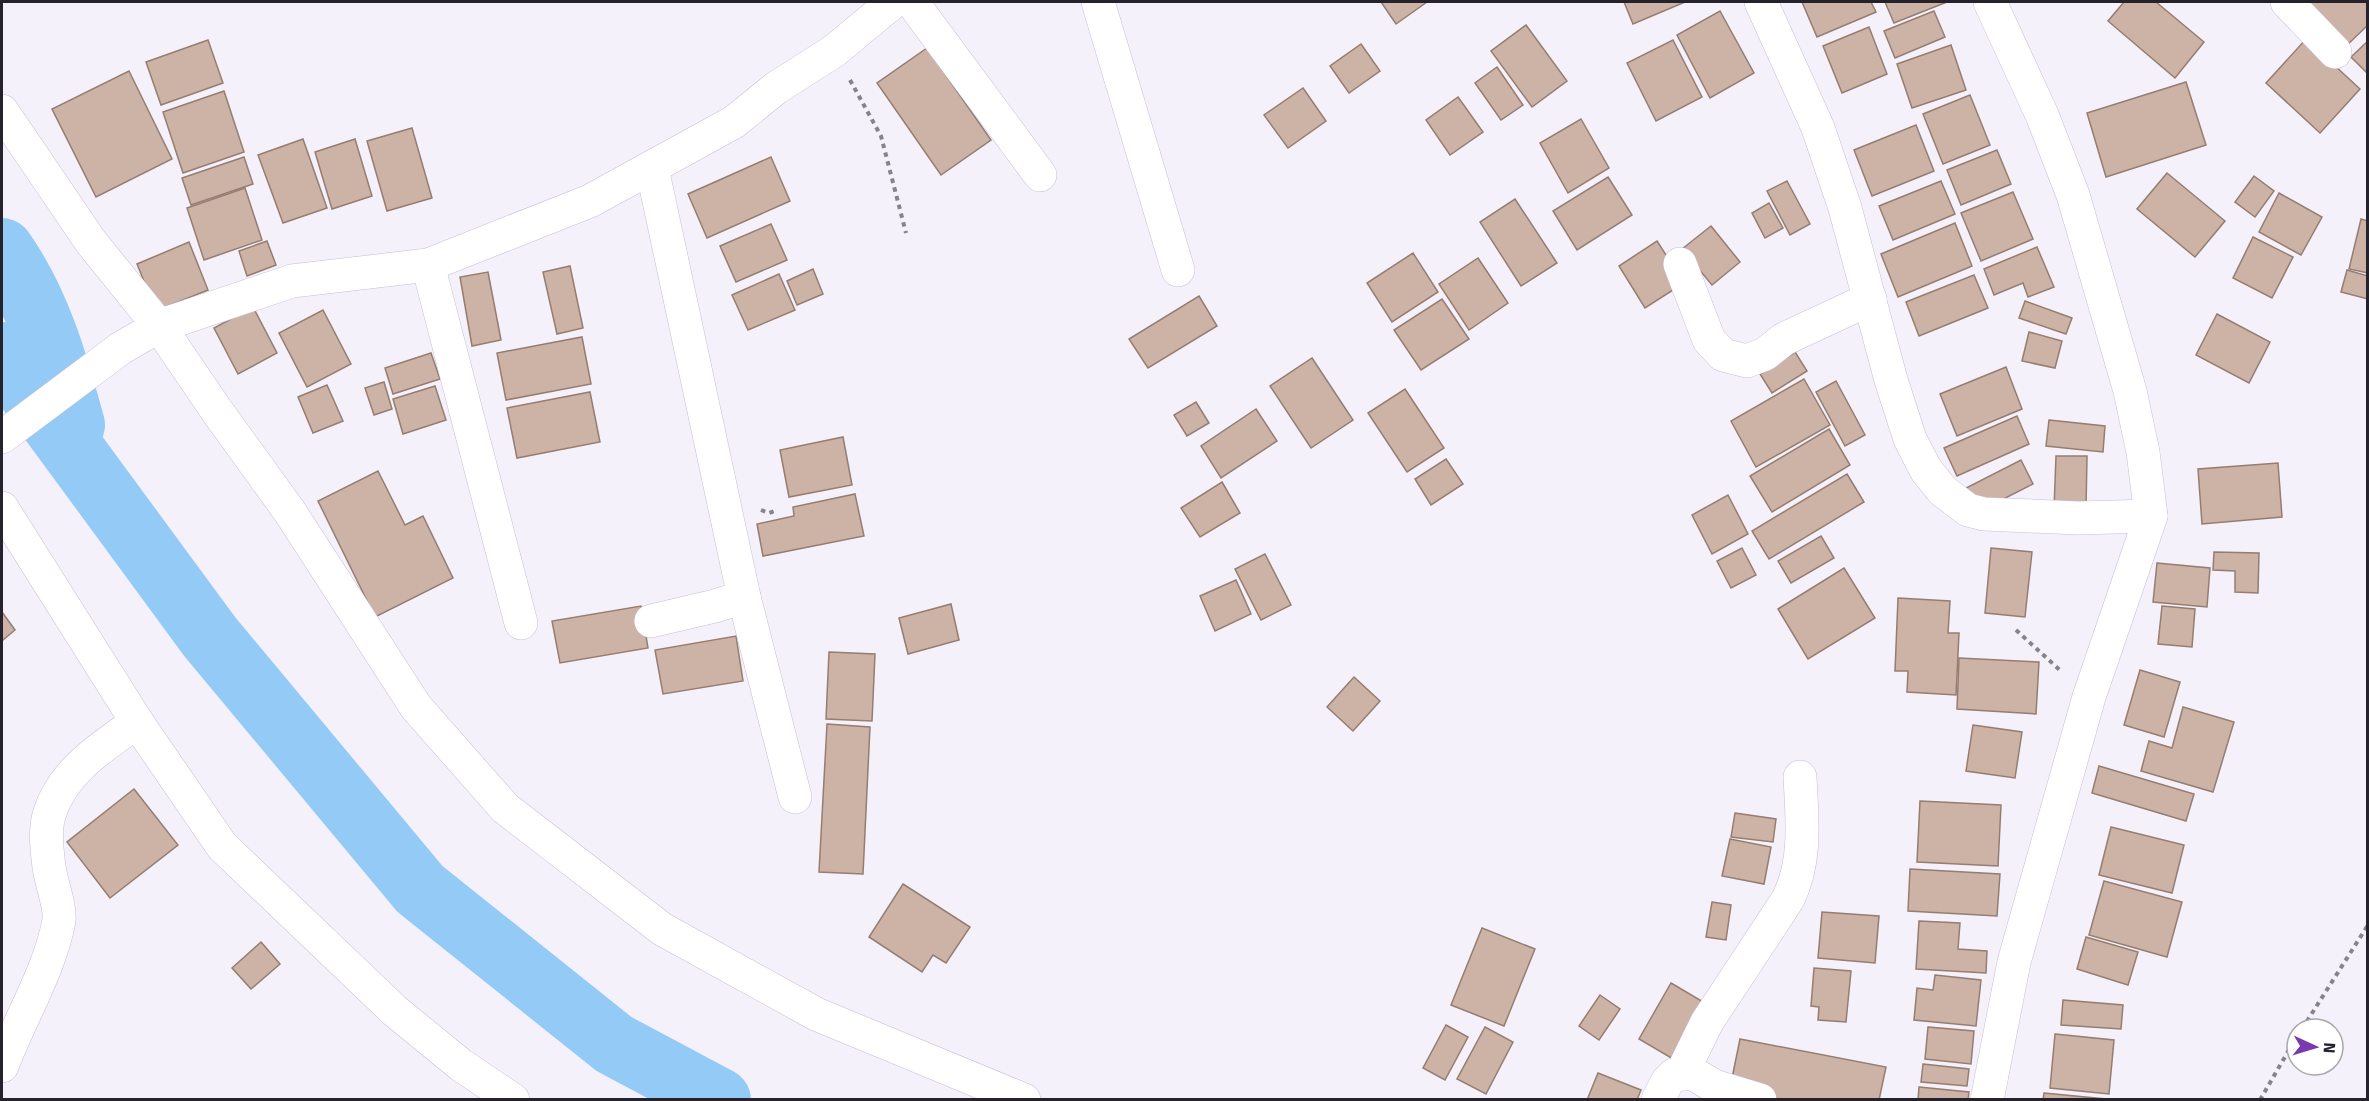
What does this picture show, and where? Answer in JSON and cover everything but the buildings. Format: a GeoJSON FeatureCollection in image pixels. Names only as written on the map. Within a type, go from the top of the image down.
{"type":"FeatureCollection","features":[{"type":"Feature","properties":{"kind":"street"},"geometry":{"type":"LineString","coordinates":[[2,437],[121,348],[159,326],[292,281],[428,264],[590,201],[735,122],[776,88],[834,51],[892,2]]}},
{"type":"Feature","properties":{"kind":"street"},"geometry":{"type":"LineString","coordinates":[[912,2],[1041,175]]}},
{"type":"Feature","properties":{"kind":"street"},"geometry":{"type":"LineString","coordinates":[[1098,2],[1178,270]]}},
{"type":"Feature","properties":{"kind":"street"},"geometry":{"type":"LineString","coordinates":[[1761,2],[1818,128],[1845,208],[1891,381],[1910,439],[1926,470],[1943,491],[1968,510],[1984,514],[2078,518],[2151,516]]}},
{"type":"Feature","properties":{"kind":"street"},"geometry":{"type":"LineString","coordinates":[[1987,1100],[2014,962],[2089,697],[2151,516],[2143,452],[2130,391],[2073,195],[2042,115],[1990,2]]}},
{"type":"Feature","properties":{"kind":"street"},"geometry":{"type":"LineString","coordinates":[[2287,2],[2335,52]]}},
{"type":"Feature","properties":{"kind":"street"},"geometry":{"type":"LineString","coordinates":[[2,111],[92,242],[159,326],[290,512],[416,708],[504,808],[662,929],[816,1014],[1024,1100]]}},
{"type":"Feature","properties":{"kind":"street"},"geometry":{"type":"LineString","coordinates":[[652,168],[744,597],[795,797]]}},
{"type":"Feature","properties":{"kind":"street"},"geometry":{"type":"LineString","coordinates":[[428,264],[521,623]]}},
{"type":"Feature","properties":{"kind":"street"},"geometry":{"type":"LineString","coordinates":[[1680,264],[1709,340],[1724,354],[1747,361],[1754,359],[1784,339],[1870,299]]}},
{"type":"Feature","properties":{"kind":"street"},"geometry":{"type":"LineString","coordinates":[[2,508],[137,722],[222,846],[395,1011],[461,1065],[513,1100]]}},
{"type":"Feature","properties":{"kind":"street"},"geometry":{"type":"LineString","coordinates":[[651,621],[744,597]]}},
{"type":"Feature","properties":{"kind":"street"},"geometry":{"type":"LineString","coordinates":[[2,1066],[53,947],[60,917],[51,882],[48,854],[49,814],[63,786],[78,766],[137,722]]}},
{"type":"Feature","properties":{"kind":"street"},"geometry":{"type":"LineString","coordinates":[[1682,1073],[1707,1022],[1788,898],[1797,880],[1802,827],[1800,777]]}},
{"type":"Feature","properties":{"kind":"street"},"geometry":{"type":"LineString","coordinates":[[1658,1100],[1667,1082],[1674,1075],[1682,1073],[1692,1073],[1714,1086],[1760,1100]]}},
{"type":"Feature","properties":{"kind":"path"},"geometry":{"type":"LineString","coordinates":[[834,51],[881,136],[906,233]]}},
{"type":"Feature","properties":{"kind":"path"},"geometry":{"type":"LineString","coordinates":[[2016,630],[2089,697]]}},
{"type":"Feature","properties":{"kind":"path"},"geometry":{"type":"LineString","coordinates":[[2310,1017],[2367,925]]}},
{"type":"Feature","properties":{"kind":"path"},"geometry":{"type":"LineString","coordinates":[[2260,1100],[2285,1057]]}},
{"type":"Feature","properties":{"kind":"waterway"},"geometry":{"type":"LineString","coordinates":[[2,250],[26,291],[45,334],[73,425]]}},
{"type":"Feature","properties":{"kind":"waterway"},"geometry":{"type":"LineString","coordinates":[[2,354],[210,637],[420,889],[614,1044],[719,1100]]}}]}
